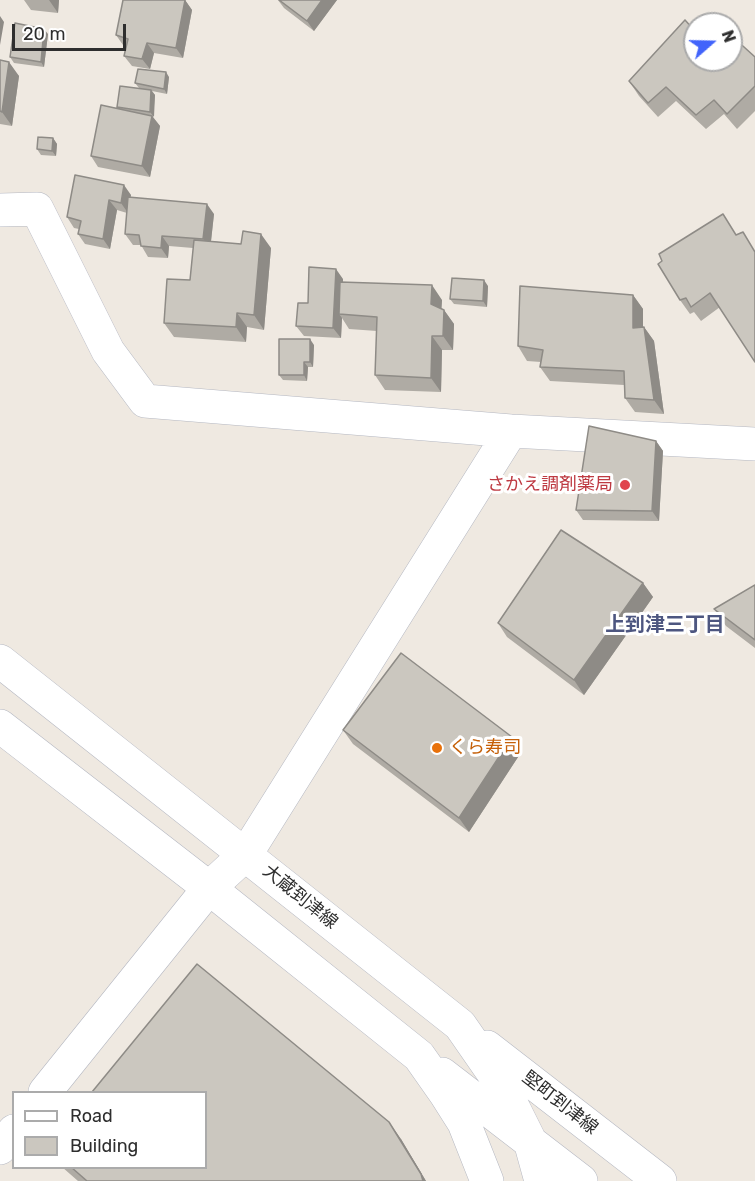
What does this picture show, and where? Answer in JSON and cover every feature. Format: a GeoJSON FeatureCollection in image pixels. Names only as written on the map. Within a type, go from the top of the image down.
{"type":"FeatureCollection","features":[{"type":"Feature","properties":{"kind":"main road"},"geometry":{"type":"LineString","coordinates":[[0,210],[38,209],[108,351],[145,401],[511,432],[755,444]]}},
{"type":"Feature","properties":{"kind":"main road"},"geometry":{"type":"LineString","coordinates":[[46,1091],[209,888],[246,854],[511,432]]}},
{"type":"Feature","properties":{"kind":"main road","name":"大蔵到津線"},"geometry":{"type":"LineString","coordinates":[[0,661],[460,1025],[503,1087],[530,1142],[541,1181]]}},
{"type":"Feature","properties":{"kind":"main road"},"geometry":{"type":"LineString","coordinates":[[0,726],[209,888],[418,1056],[581,1181]]}},
{"type":"Feature","properties":{"kind":"main road","name":"堅町到津線"},"geometry":{"type":"LineString","coordinates":[[460,1025],[660,1181]]}},
{"type":"Feature","properties":{"kind":"main road"},"geometry":{"type":"LineString","coordinates":[[418,1056],[446,1093],[464,1124],[488,1181]]}},
{"type":"Feature","properties":{"kind":"main road"},"geometry":{"type":"LineString","coordinates":[[0,1148],[12,1133]]}},
{"type":"Feature","properties":{"kind":"building"},"geometry":{"type":"Polygon","coordinates":[[[123,0],[185,0],[176,48],[147,43],[142,59],[124,56],[128,39],[116,35],[123,0]]]}},
{"type":"Feature","properties":{"kind":"building"},"geometry":{"type":"Polygon","coordinates":[[[279,0],[322,0],[307,21],[279,0]]]}},
{"type":"Feature","properties":{"kind":"building"},"geometry":{"type":"Polygon","coordinates":[[[683,22],[683,72],[743,72],[743,46],[755,57],[755,86],[727,114],[714,100],[696,115],[666,87],[648,103],[629,81],[683,22]]]}},
{"type":"Feature","properties":{"kind":"building"},"geometry":{"type":"Polygon","coordinates":[[[15,23],[44,29],[41,62],[10,57],[15,23]]]}},
{"type":"Feature","properties":{"kind":"building"},"geometry":{"type":"Polygon","coordinates":[[[0,60],[9,62],[2,112],[0,111],[0,60]]]}},
{"type":"Feature","properties":{"kind":"building"},"geometry":{"type":"Polygon","coordinates":[[[138,69],[166,72],[164,89],[135,83],[138,69]]]}},
{"type":"Feature","properties":{"kind":"building"},"geometry":{"type":"Polygon","coordinates":[[[120,86],[151,90],[150,112],[117,107],[120,86]]]}},
{"type":"Feature","properties":{"kind":"building"},"geometry":{"type":"Polygon","coordinates":[[[101,105],[152,116],[142,166],[91,156],[101,105]]]}},
{"type":"Feature","properties":{"kind":"building"},"geometry":{"type":"Polygon","coordinates":[[[38,137],[53,138],[52,151],[37,149],[38,137]]]}},
{"type":"Feature","properties":{"kind":"building"},"geometry":{"type":"Polygon","coordinates":[[[75,175],[124,185],[121,203],[109,200],[103,239],[78,234],[81,221],[67,217],[75,175]]]}},
{"type":"Feature","properties":{"kind":"building"},"geometry":{"type":"Polygon","coordinates":[[[128,197],[207,204],[203,239],[162,236],[161,248],[141,246],[139,235],[125,234],[128,197]]]}},
{"type":"Feature","properties":{"kind":"building"},"geometry":{"type":"Polygon","coordinates":[[[723,214],[736,235],[743,232],[755,252],[755,362],[710,293],[691,307],[686,298],[680,300],[658,264],[662,261],[659,254],[723,214]]]}},
{"type":"Feature","properties":{"kind":"building"},"geometry":{"type":"Polygon","coordinates":[[[243,231],[261,234],[254,315],[237,313],[236,327],[164,323],[167,279],[190,280],[194,240],[241,244],[243,231]]]}},
{"type":"Feature","properties":{"kind":"building"},"geometry":{"type":"Polygon","coordinates":[[[309,267],[336,269],[333,328],[296,326],[298,303],[308,303],[309,267]]]}},
{"type":"Feature","properties":{"kind":"building"},"geometry":{"type":"Polygon","coordinates":[[[452,278],[484,280],[483,301],[450,299],[452,278]]]}},
{"type":"Feature","properties":{"kind":"building"},"geometry":{"type":"Polygon","coordinates":[[[340,282],[432,285],[431,304],[444,310],[443,336],[432,336],[431,378],[375,375],[377,317],[339,314],[340,282]]]}},
{"type":"Feature","properties":{"kind":"building"},"geometry":{"type":"Polygon","coordinates":[[[520,286],[633,295],[633,328],[644,327],[654,400],[625,398],[624,371],[540,367],[543,350],[518,346],[520,286]]]}},
{"type":"Feature","properties":{"kind":"building"},"geometry":{"type":"Polygon","coordinates":[[[279,339],[310,339],[310,362],[304,362],[304,375],[279,375],[279,339]]]}},
{"type":"Feature","properties":{"kind":"building","name":"さかえ調剤薬局"},"geometry":{"type":"Polygon","coordinates":[[[589,426],[656,441],[652,511],[576,510],[589,426]]]}},
{"type":"Feature","properties":{"kind":"building"},"geometry":{"type":"Polygon","coordinates":[[[561,530],[643,583],[574,680],[498,623],[561,530]]]}},
{"type":"Feature","properties":{"kind":"building"},"geometry":{"type":"Polygon","coordinates":[[[755,585],[755,640],[714,609],[755,585]]]}},
{"type":"Feature","properties":{"kind":"building","name":"くら寿司"},"geometry":{"type":"Polygon","coordinates":[[[401,653],[512,737],[459,818],[343,730],[401,653]]]}},
{"type":"Feature","properties":{"kind":"building"},"geometry":{"type":"Polygon","coordinates":[[[197,964],[389,1122],[423,1181],[87,1181],[73,1169],[207,1169],[207,1091],[93,1091],[197,964]]]}},
{"type":"Feature","properties":{"kind":"place","name":"さかえ調剤薬局"},"geometry":{"type":"Point","coordinates":[625,485]}},
{"type":"Feature","properties":{"kind":"place","name":"くら寿司"},"geometry":{"type":"Point","coordinates":[437,748]}},
{"type":"Feature","properties":{"kind":"district","name":"上到津三丁目"},"geometry":{"type":"Point","coordinates":[665,625]}}]}
